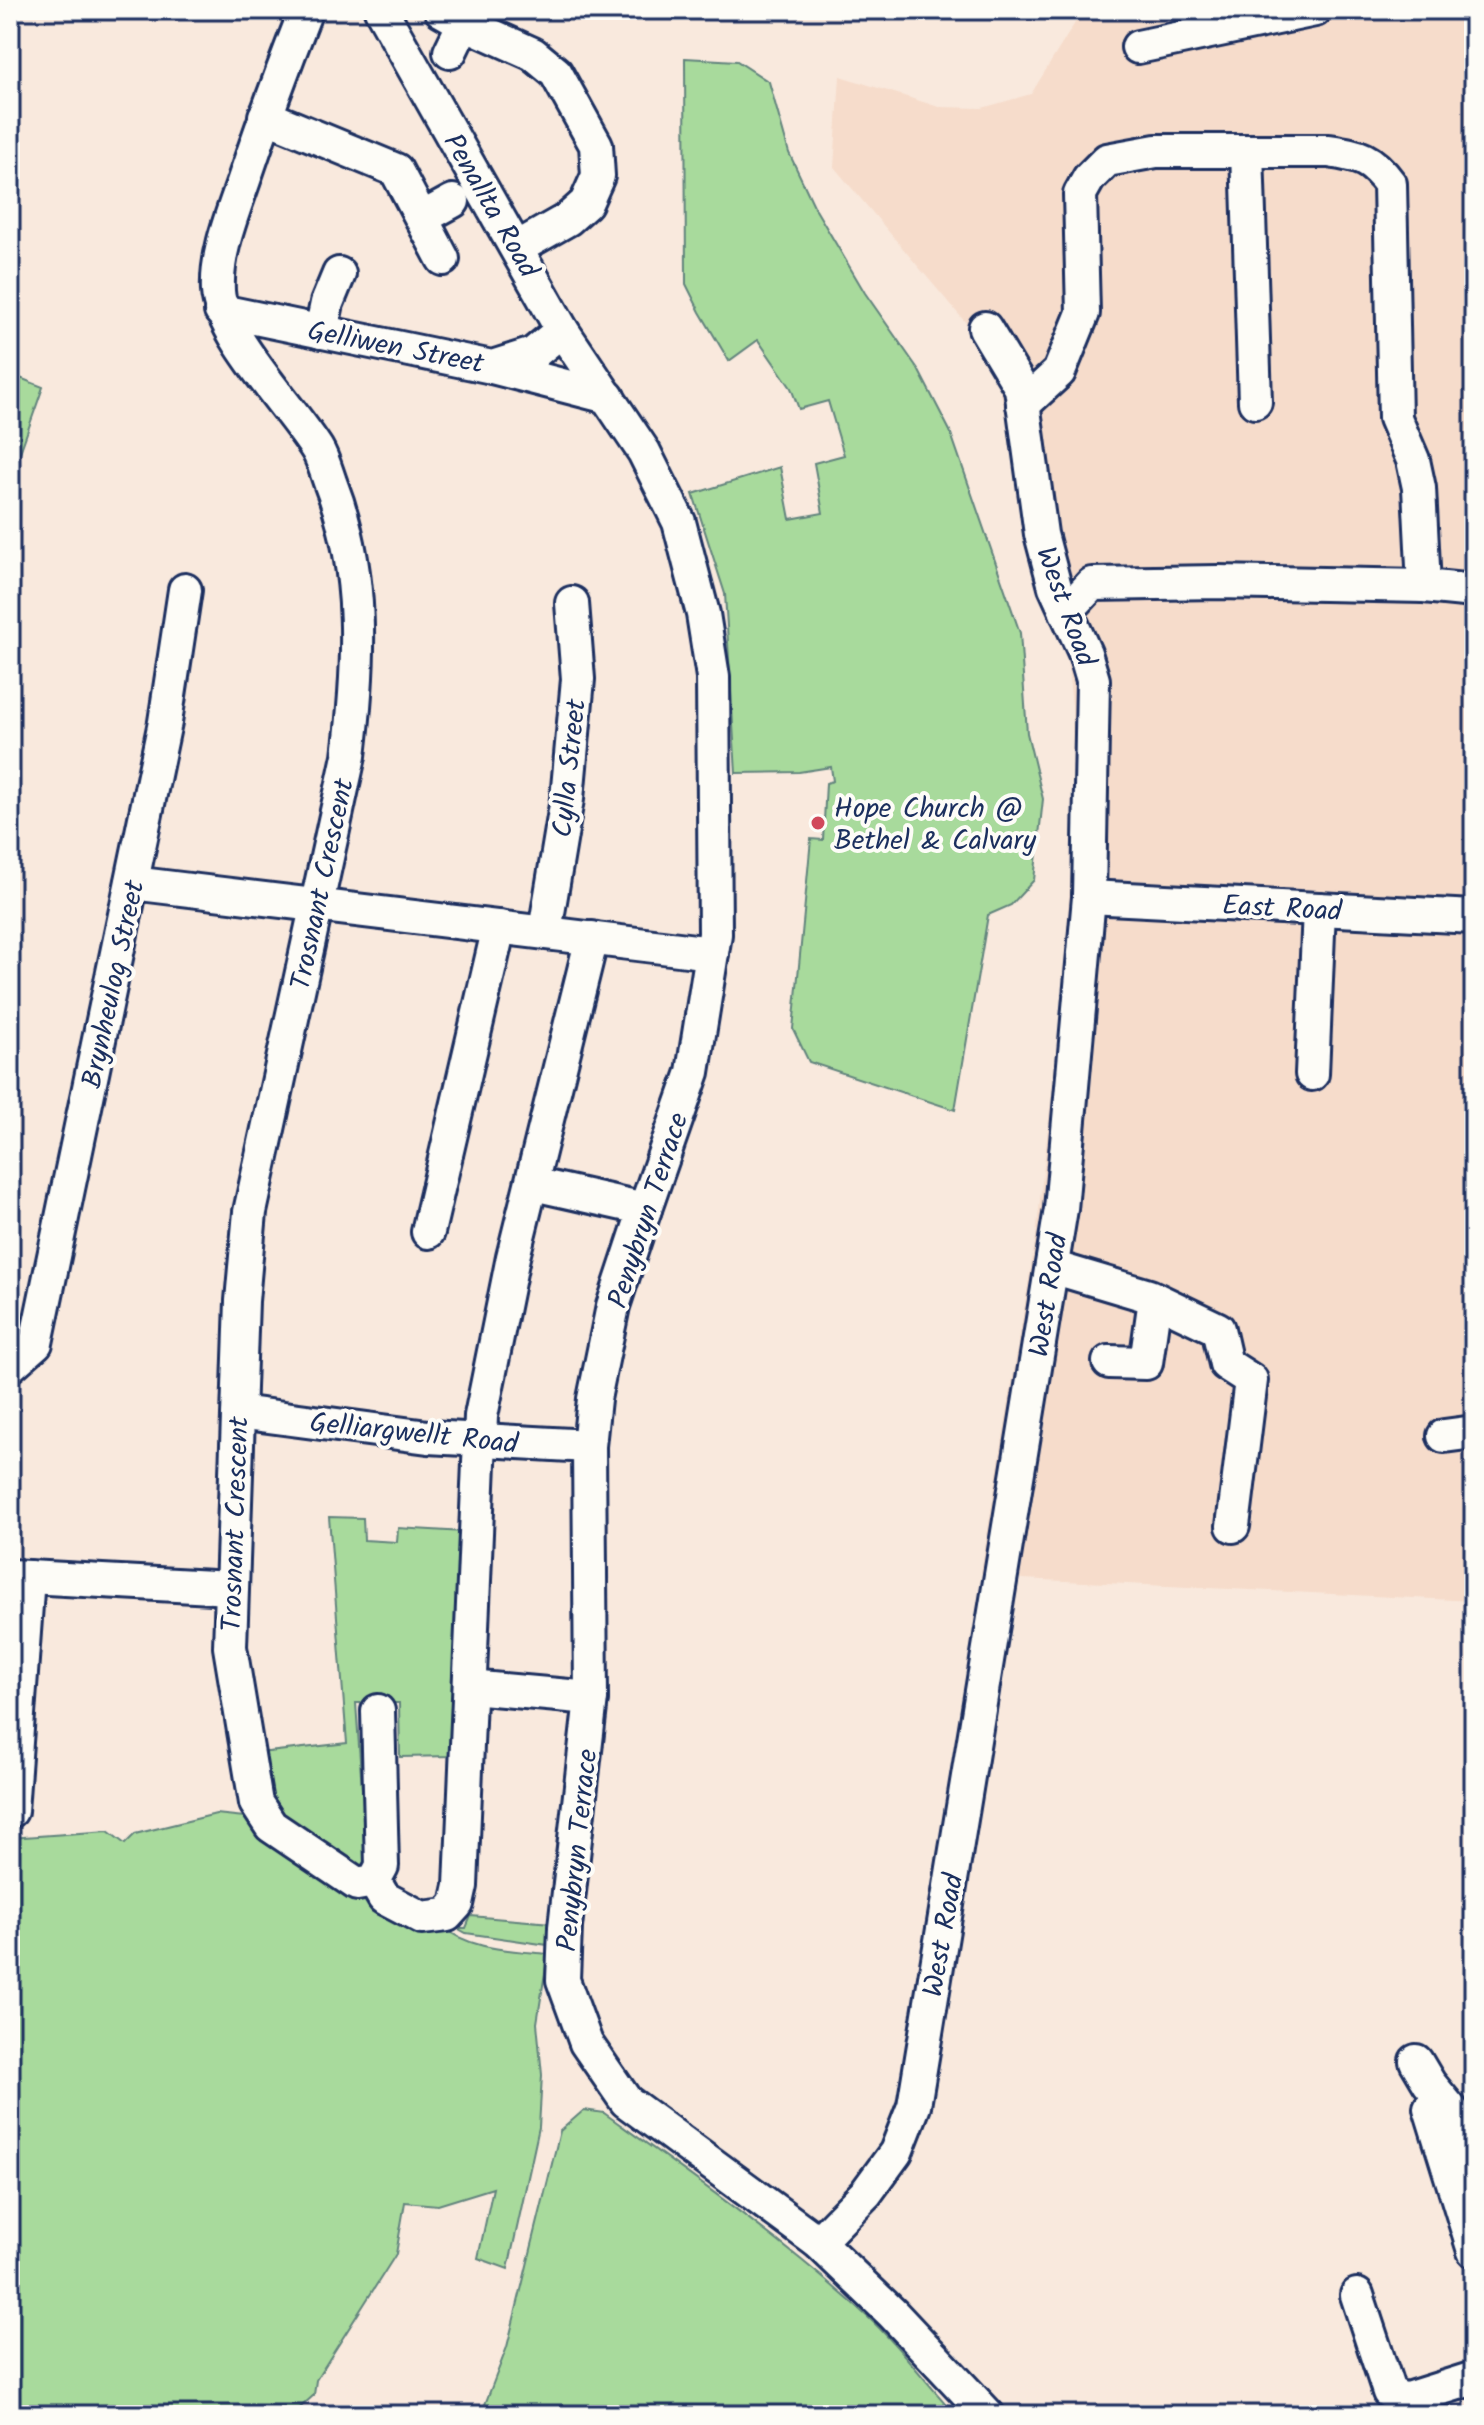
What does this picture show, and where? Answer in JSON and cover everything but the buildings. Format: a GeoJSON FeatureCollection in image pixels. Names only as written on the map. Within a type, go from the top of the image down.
{"type":"FeatureCollection","features":[{"type":"Feature","properties":{"kind":"street"},"geometry":{"type":"LineString","coordinates":[[221,311],[218,291],[224,238],[265,116],[306,10]]}},
{"type":"Feature","properties":{"kind":"street","name":"Penallta Road"},"geometry":{"type":"LineString","coordinates":[[381,10],[562,330],[608,397]]}},
{"type":"Feature","properties":{"kind":"street"},"geometry":{"type":"LineString","coordinates":[[1138,47],[1315,10]]}},
{"type":"Feature","properties":{"kind":"street"},"geometry":{"type":"LineString","coordinates":[[450,52],[449,15],[533,54],[556,73],[596,145],[598,176],[586,203],[568,219],[517,248]]}},
{"type":"Feature","properties":{"kind":"street"},"geometry":{"type":"LineString","coordinates":[[265,116],[396,170],[443,259]]}},
{"type":"Feature","properties":{"kind":"street"},"geometry":{"type":"LineString","coordinates":[[1023,405],[1059,372],[1083,313],[1080,194],[1089,178],[1107,160],[1156,151],[1329,151],[1351,155],[1375,165],[1390,184],[1395,418],[1413,460],[1419,488],[1424,586]]}},
{"type":"Feature","properties":{"kind":"street"},"geometry":{"type":"LineString","coordinates":[[1247,151],[1255,402]]}},
{"type":"Feature","properties":{"kind":"street"},"geometry":{"type":"LineString","coordinates":[[422,218],[453,201]]}},
{"type":"Feature","properties":{"kind":"street"},"geometry":{"type":"LineString","coordinates":[[321,332],[327,303],[339,274]]}},
{"type":"Feature","properties":{"kind":"street","name":"Gelliwen Street"},"geometry":{"type":"LineString","coordinates":[[221,311],[492,367],[533,354],[562,330]]}},
{"type":"Feature","properties":{"kind":"street","name":"Trosnant Crescent"},"geometry":{"type":"LineString","coordinates":[[221,311],[256,367],[318,450],[341,511],[359,625],[357,686],[349,756],[250,1212],[242,1301],[230,1647],[256,1803],[271,1826],[342,1876],[357,1884],[374,1881]]}},
{"type":"Feature","properties":{"kind":"street"},"geometry":{"type":"LineString","coordinates":[[256,367],[280,323]]}},
{"type":"Feature","properties":{"kind":"street","name":"West Road"},"geometry":{"type":"LineString","coordinates":[[818,2242],[866,2193],[896,2152],[914,2106],[1061,1209],[1089,897],[1093,680],[1085,653],[1055,587],[1041,534],[1021,388],[985,328]]}},
{"type":"Feature","properties":{"kind":"street"},"geometry":{"type":"LineString","coordinates":[[492,367],[608,397]]}},
{"type":"Feature","properties":{"kind":"street","name":"Penybryn Terrace"},"geometry":{"type":"LineString","coordinates":[[608,397],[644,452],[679,522],[703,614],[713,677],[715,934],[693,1072],[613,1306],[594,1399],[589,1446],[591,1698],[565,1927],[563,1980],[586,2043],[626,2101],[818,2242],[893,2314],[988,2415]]}},
{"type":"Feature","properties":{"kind":"street"},"geometry":{"type":"LineString","coordinates":[[1066,612],[1092,584],[1218,582],[1424,586],[1474,591]]}},
{"type":"Feature","properties":{"kind":"street","name":"Brynheulog Street"},"geometry":{"type":"LineString","coordinates":[[11,1365],[36,1343],[165,722],[185,590]]}},
{"type":"Feature","properties":{"kind":"street","name":"Cylla Street"},"geometry":{"type":"LineString","coordinates":[[545,931],[567,799],[576,694],[572,603]]}},
{"type":"Feature","properties":{"kind":"street"},"geometry":{"type":"LineString","coordinates":[[132,883],[712,953]]}},
{"type":"Feature","properties":{"kind":"street","name":"East Road"},"geometry":{"type":"LineString","coordinates":[[1089,897],[1474,917]]}},
{"type":"Feature","properties":{"kind":"street"},"geometry":{"type":"LineString","coordinates":[[1312,1074],[1319,909]]}},
{"type":"Feature","properties":{"kind":"street"},"geometry":{"type":"LineString","coordinates":[[428,1232],[499,927]]}},
{"type":"Feature","properties":{"kind":"street"},"geometry":{"type":"LineString","coordinates":[[378,1711],[383,1835],[382,1866],[374,1881],[384,1898],[422,1918],[447,1915],[457,1904],[461,1886],[481,1416],[513,1257],[592,938]]}},
{"type":"Feature","properties":{"kind":"street"},"geometry":{"type":"LineString","coordinates":[[533,1184],[645,1209]]}},
{"type":"Feature","properties":{"kind":"street"},"geometry":{"type":"LineString","coordinates":[[1052,1267],[1155,1299],[1218,1329],[1226,1364],[1251,1380],[1233,1526]]}},
{"type":"Feature","properties":{"kind":"street"},"geometry":{"type":"LineString","coordinates":[[1109,1362],[1146,1363],[1155,1299]]}},
{"type":"Feature","properties":{"kind":"street","name":"Gelliargwellt Road"},"geometry":{"type":"LineString","coordinates":[[239,1412],[428,1437],[589,1446]]}},
{"type":"Feature","properties":{"kind":"street"},"geometry":{"type":"LineString","coordinates":[[11,1811],[19,1576],[231,1588]]}},
{"type":"Feature","properties":{"kind":"street"},"geometry":{"type":"LineString","coordinates":[[470,1687],[591,1698]]}},
{"type":"Feature","properties":{"kind":"street"},"geometry":{"type":"LineString","coordinates":[[1416,2061],[1429,2083],[1462,2123],[1474,2151]]}},
{"type":"Feature","properties":{"kind":"street"},"geometry":{"type":"LineString","coordinates":[[1430,2108],[1474,2251]]}},
{"type":"Feature","properties":{"kind":"street"},"geometry":{"type":"LineString","coordinates":[[1357,2295],[1389,2392],[1393,2396],[1404,2400],[1474,2378]]}},
{"type":"Feature","properties":{"kind":"shaded area"},"geometry":{"type":"Polygon","coordinates":[[[1083,10],[1474,10],[1474,1601],[1023,1579],[981,1573],[1036,1236],[1062,1003],[1074,824],[1072,706],[1064,631],[1019,473],[997,378],[966,323],[834,167],[840,76],[939,107],[982,108],[1031,94],[1083,10]]]}},
{"type":"Feature","properties":{"kind":"green space"},"geometry":{"type":"Polygon","coordinates":[[[685,58],[737,61],[769,82],[789,153],[816,210],[865,293],[918,369],[950,431],[1020,633],[1027,733],[1043,799],[1034,880],[1011,905],[988,915],[955,1110],[809,1062],[793,1029],[811,839],[823,840],[826,783],[833,781],[831,767],[799,772],[736,773],[725,594],[693,494],[780,467],[790,519],[823,513],[814,463],[844,455],[828,401],[799,409],[791,388],[758,340],[729,361],[686,284],[685,58]]]}},
{"type":"Feature","properties":{"kind":"green space"},"geometry":{"type":"Polygon","coordinates":[[[10,374],[43,387],[10,481],[10,374]]]}},
{"type":"Feature","properties":{"kind":"green space"},"geometry":{"type":"Polygon","coordinates":[[[329,1517],[363,1518],[364,1540],[397,1542],[398,1528],[464,1532],[454,1756],[400,1757],[399,1703],[356,1703],[367,1861],[357,1868],[341,1866],[267,1803],[260,1753],[347,1743],[329,1517]]]}},
{"type":"Feature","properties":{"kind":"green space"},"geometry":{"type":"Polygon","coordinates":[[[216,1814],[254,1818],[464,1940],[505,1950],[548,1954],[537,2023],[542,2075],[539,2127],[508,2269],[478,2258],[493,2188],[438,2205],[405,2202],[396,2254],[316,2380],[314,2395],[292,2415],[10,2415],[10,1838],[108,1831],[125,1844],[135,1834],[216,1814]]]}},
{"type":"Feature","properties":{"kind":"green space"},"geometry":{"type":"Polygon","coordinates":[[[471,1916],[551,1923],[548,1945],[466,1933],[457,1928],[466,1928],[471,1916]]]}},
{"type":"Feature","properties":{"kind":"green space"},"geometry":{"type":"Polygon","coordinates":[[[584,2110],[604,2113],[740,2212],[839,2291],[881,2330],[956,2415],[481,2415],[507,2347],[560,2131],[584,2110]]]}},
{"type":"Feature","properties":{"kind":"place","name":"Hope Church @ Bethel & Calvary"},"geometry":{"type":"Point","coordinates":[818,823]}}]}
